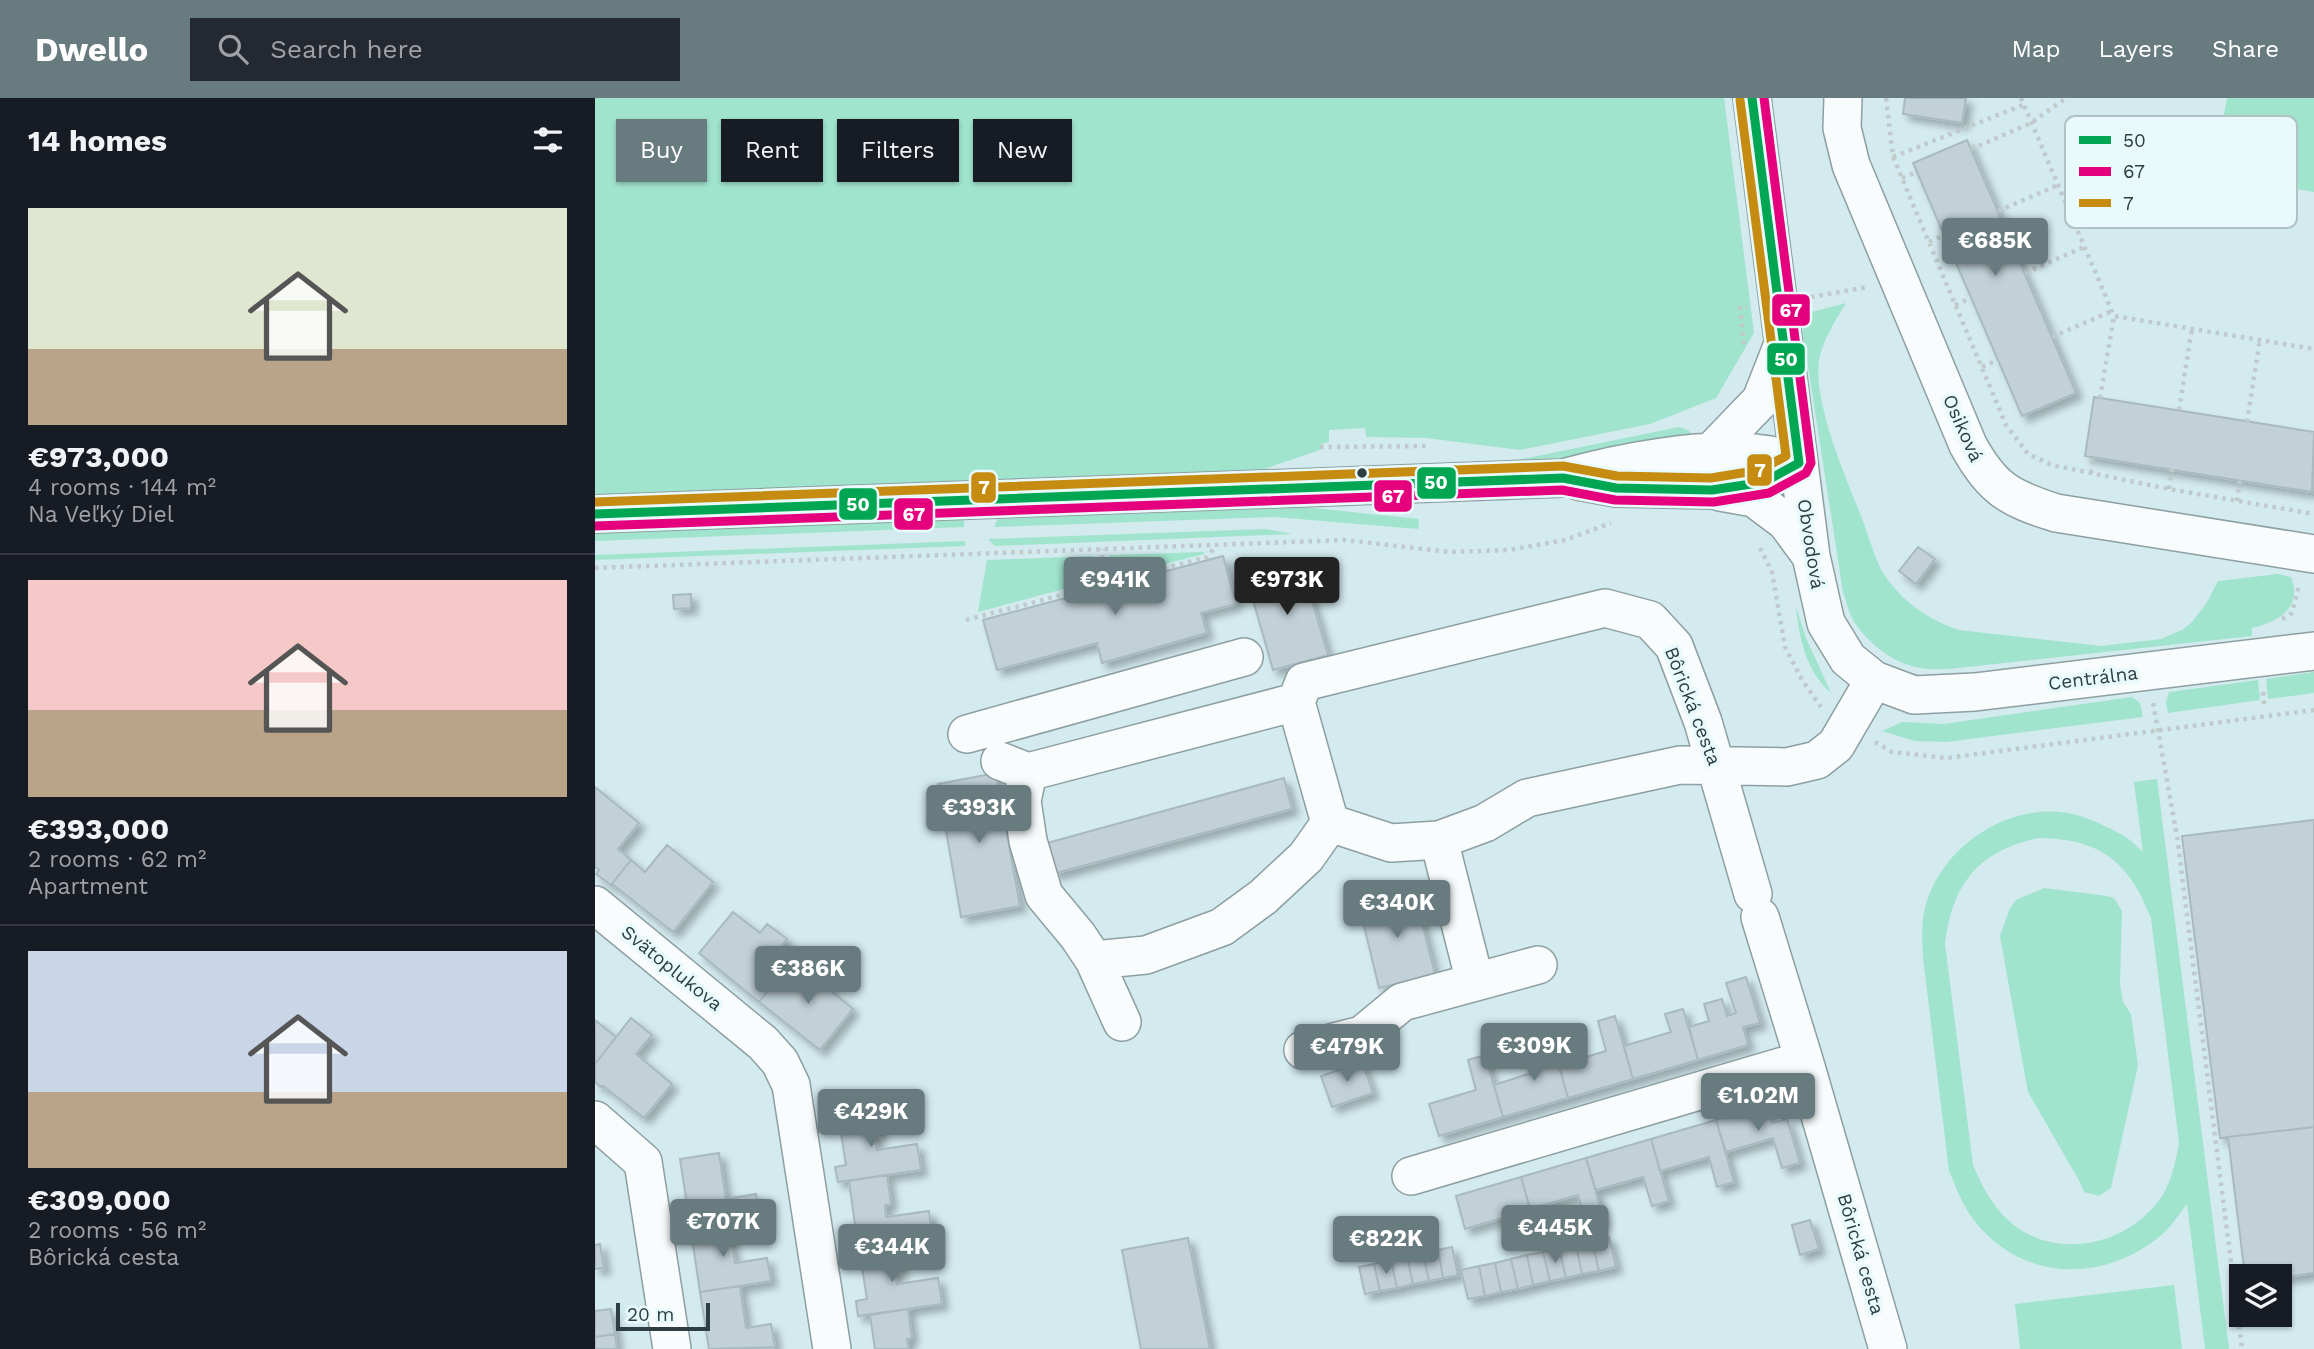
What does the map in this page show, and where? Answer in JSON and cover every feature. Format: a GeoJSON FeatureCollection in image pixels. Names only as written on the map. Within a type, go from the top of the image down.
{"type":"FeatureCollection","features":[{"type":"Feature","properties":{"kind":"street","name":"Obvodová"},"geometry":{"type":"LineString","coordinates":[[1752,98],[1811,556],[1826,624],[1848,659],[1874,680]]}},
{"type":"Feature","properties":{"kind":"street","name":"Osiková"},"geometry":{"type":"LineString","coordinates":[[1843,98],[1842,128],[1851,165],[1968,445],[1980,467],[1998,488],[2028,504],[2056,513],[2314,554]]}},
{"type":"Feature","properties":{"kind":"street"},"geometry":{"type":"LineString","coordinates":[[1710,453],[1761,400],[1784,340]]}},
{"type":"Feature","properties":{"kind":"street"},"geometry":{"type":"LineString","coordinates":[[1563,478],[1611,464],[1710,453],[1763,454],[1799,463]]}},
{"type":"Feature","properties":{"kind":"street"},"geometry":{"type":"LineString","coordinates":[[1712,490],[1764,482],[1799,463]]}},
{"type":"Feature","properties":{"kind":"street"},"geometry":{"type":"LineString","coordinates":[[595,514],[1563,478],[1616,488],[1712,490],[1754,498],[1786,522],[1811,556]]}},
{"type":"Feature","properties":{"kind":"street","name":"Bôrická cesta"},"geometry":{"type":"LineString","coordinates":[[1296,702],[1304,682],[1605,608],[1650,620],[1674,646],[1703,723],[1888,1349]]}},
{"type":"Feature","properties":{"kind":"street","name":"Centrálna"},"geometry":{"type":"LineString","coordinates":[[1874,680],[1914,695],[1975,692],[2314,651]]}},
{"type":"Feature","properties":{"kind":"street"},"geometry":{"type":"LineString","coordinates":[[967,734],[1244,657]]}},
{"type":"Feature","properties":{"kind":"street"},"geometry":{"type":"LineString","coordinates":[[1330,823],[1391,843],[1439,840],[1485,823],[1527,798],[1680,765],[1787,767],[1817,760],[1836,745],[1874,680]]}},
{"type":"Feature","properties":{"kind":"street"},"geometry":{"type":"LineString","coordinates":[[1122,1023],[1094,960],[1044,895],[1028,842],[1014,766],[1296,702],[1330,823]]}},
{"type":"Feature","properties":{"kind":"street"},"geometry":{"type":"LineString","coordinates":[[1094,960],[1146,955],[1222,927],[1263,897],[1306,857],[1330,823]]}},
{"type":"Feature","properties":{"kind":"street"},"geometry":{"type":"LineString","coordinates":[[1439,840],[1475,982]]}},
{"type":"Feature","properties":{"kind":"street","name":"Svätoplukova"},"geometry":{"type":"LineString","coordinates":[[595,905],[763,1043],[781,1062],[791,1085],[832,1349]]}},
{"type":"Feature","properties":{"kind":"street"},"geometry":{"type":"LineString","coordinates":[[1303,1049],[1361,1035],[1402,1002],[1538,965]]}},
{"type":"Feature","properties":{"kind":"street"},"geometry":{"type":"LineString","coordinates":[[1411,1176],[1804,1059]]}},
{"type":"Feature","properties":{"kind":"street"},"geometry":{"type":"LineString","coordinates":[[595,1120],[643,1162],[672,1349]]}},
{"type":"Feature","properties":{"kind":"path"},"geometry":{"type":"LineString","coordinates":[[1886,98],[1893,157],[2006,425],[2028,454],[2052,465],[2314,514]]}},
{"type":"Feature","properties":{"kind":"path"},"geometry":{"type":"LineString","coordinates":[[2021,98],[2065,202]]}},
{"type":"Feature","properties":{"kind":"path"},"geometry":{"type":"LineString","coordinates":[[1971,149],[2031,123],[2066,98]]}},
{"type":"Feature","properties":{"kind":"path"},"geometry":{"type":"LineString","coordinates":[[1893,157],[2023,105]]}},
{"type":"Feature","properties":{"kind":"path"},"geometry":{"type":"LineString","coordinates":[[1902,178],[1917,172]]}},
{"type":"Feature","properties":{"kind":"path"},"geometry":{"type":"LineString","coordinates":[[1998,211],[2058,185]]}},
{"type":"Feature","properties":{"kind":"path"},"geometry":{"type":"LineString","coordinates":[[2076,228],[2113,314],[2100,398]]}},
{"type":"Feature","properties":{"kind":"path"},"geometry":{"type":"LineString","coordinates":[[1929,242],[1944,235]]}},
{"type":"Feature","properties":{"kind":"path"},"geometry":{"type":"LineString","coordinates":[[2025,273],[2084,247]]}},
{"type":"Feature","properties":{"kind":"path"},"geometry":{"type":"LineString","coordinates":[[1955,305],[1971,298]]}},
{"type":"Feature","properties":{"kind":"path"},"geometry":{"type":"LineString","coordinates":[[2052,337],[2113,314],[2314,349]]}},
{"type":"Feature","properties":{"kind":"path"},"geometry":{"type":"LineString","coordinates":[[2179,410],[2192,328]]}},
{"type":"Feature","properties":{"kind":"path"},"geometry":{"type":"LineString","coordinates":[[2248,422],[2260,339]]}},
{"type":"Feature","properties":{"kind":"path"},"geometry":{"type":"LineString","coordinates":[[1982,367],[1998,360]]}},
{"type":"Feature","properties":{"kind":"path"},"geometry":{"type":"LineString","coordinates":[[1319,447],[1441,447]]}},
{"type":"Feature","properties":{"kind":"path"},"geometry":{"type":"LineString","coordinates":[[2091,473],[2094,457]]}},
{"type":"Feature","properties":{"kind":"path"},"geometry":{"type":"LineString","coordinates":[[2169,489],[2172,470]]}},
{"type":"Feature","properties":{"kind":"path"},"geometry":{"type":"LineString","coordinates":[[2237,500],[2240,480]]}},
{"type":"Feature","properties":{"kind":"path"},"geometry":{"type":"LineString","coordinates":[[595,568],[1345,540],[1411,548]]}},
{"type":"Feature","properties":{"kind":"path"},"geometry":{"type":"LineString","coordinates":[[966,620],[1207,557],[1217,545]]}},
{"type":"Feature","properties":{"kind":"path"},"geometry":{"type":"LineString","coordinates":[[1102,549],[1102,583]]}},
{"type":"Feature","properties":{"kind":"path"},"geometry":{"type":"LineString","coordinates":[[2149,671],[2156,729],[2162,748],[2177,836],[2242,1349]]}},
{"type":"Feature","properties":{"kind":"path"},"geometry":{"type":"LineString","coordinates":[[2241,1341],[2249,1340]]}},
{"type":"Feature","properties":{"kind":"green space"},"geometry":{"type":"Polygon","coordinates":[[[595,98],[1724,98],[1754,333],[1716,398],[1650,424],[1520,450],[1426,438],[1366,437],[1365,428],[1329,430],[1329,442],[1321,444],[1320,450],[1258,471],[595,497],[595,98]]]}},
{"type":"Feature","properties":{"kind":"green space"},"geometry":{"type":"Polygon","coordinates":[[[2227,98],[2314,98],[2314,192],[2297,189],[2297,116],[2224,116],[2227,98]]]}},
{"type":"Feature","properties":{"kind":"green space"},"geometry":{"type":"Polygon","coordinates":[[[1846,303],[1823,346],[1819,361],[1821,399],[1826,421],[1878,563],[1891,584],[1917,608],[1937,621],[1959,630],[2101,646],[2161,639],[2182,630],[2206,604],[2218,581],[2278,574],[2291,577],[2294,597],[2291,605],[2271,622],[2252,628],[2252,636],[1949,669],[1911,666],[1891,657],[1858,627],[1843,592],[1800,315],[1846,303]]]}},
{"type":"Feature","properties":{"kind":"green space"},"geometry":{"type":"Polygon","coordinates":[[[1679,427],[1688,430],[1693,436],[1649,453],[1518,460],[1679,427]]]}},
{"type":"Feature","properties":{"kind":"green space"},"geometry":{"type":"Polygon","coordinates":[[[1304,507],[1419,519],[1418,529],[1275,517],[994,527],[998,519],[1304,507]]]}},
{"type":"Feature","properties":{"kind":"green space"},"geometry":{"type":"Polygon","coordinates":[[[964,520],[964,527],[595,541],[595,533],[964,520]]]}},
{"type":"Feature","properties":{"kind":"green space"},"geometry":{"type":"Polygon","coordinates":[[[1266,529],[1292,534],[995,546],[988,539],[1266,529]]]}},
{"type":"Feature","properties":{"kind":"green space"},"geometry":{"type":"Polygon","coordinates":[[[965,541],[965,546],[595,560],[595,555],[965,541]]]}},
{"type":"Feature","properties":{"kind":"green space"},"geometry":{"type":"Polygon","coordinates":[[[1205,552],[1204,554],[1109,578],[1109,555],[1205,552]]]}},
{"type":"Feature","properties":{"kind":"green space"},"geometry":{"type":"Polygon","coordinates":[[[1093,556],[1094,581],[978,612],[987,560],[1093,556]]]}},
{"type":"Feature","properties":{"kind":"green space"},"geometry":{"type":"Polygon","coordinates":[[[1796,607],[1806,638],[1831,693],[1815,675],[1805,653],[1796,607]]]}},
{"type":"Feature","properties":{"kind":"green space"},"geometry":{"type":"Polygon","coordinates":[[[2314,672],[2314,693],[2268,699],[2266,679],[2314,672]]]}},
{"type":"Feature","properties":{"kind":"green space"},"geometry":{"type":"Polygon","coordinates":[[[2258,680],[2260,700],[2168,713],[2166,702],[2169,692],[2258,680]]]}},
{"type":"Feature","properties":{"kind":"green space"},"geometry":{"type":"Polygon","coordinates":[[[2132,697],[2140,703],[2143,717],[1946,742],[1915,741],[1882,731],[1902,722],[1944,724],[2132,697]]]}},
{"type":"Feature","properties":{"kind":"green space"},"geometry":{"type":"Polygon","coordinates":[[[2157,779],[2229,1349],[2205,1349],[2187,1204],[2171,1226],[2136,1252],[2112,1263],[2062,1269],[2037,1264],[2014,1255],[1992,1240],[1969,1213],[1949,1171],[1922,931],[1924,910],[1935,882],[1949,861],[1967,843],[1987,829],[2034,813],[2059,812],[2083,817],[2122,835],[2143,852],[2134,782],[2157,779]],[[2039,838],[2018,844],[1985,861],[1962,887],[1954,904],[1945,944],[1973,1165],[1992,1201],[2008,1220],[2025,1233],[2044,1241],[2065,1244],[2105,1239],[2142,1218],[2157,1203],[2169,1182],[2179,1143],[2151,918],[2133,882],[2110,857],[2079,843],[2039,838]]]}},
{"type":"Feature","properties":{"kind":"green space"},"geometry":{"type":"Polygon","coordinates":[[[2044,888],[2114,898],[2122,911],[2120,984],[2123,1002],[2131,1014],[2138,1066],[2111,1188],[2099,1196],[2084,1192],[2028,1092],[2000,936],[2010,908],[2016,900],[2044,888]]]}},
{"type":"Feature","properties":{"kind":"green space"},"geometry":{"type":"Polygon","coordinates":[[[2174,1285],[2182,1349],[2020,1349],[2015,1304],[2174,1285]]]}},
{"type":"Feature","properties":{"kind":"building"},"geometry":{"type":"Polygon","coordinates":[[[1905,98],[1966,98],[1962,123],[1903,114],[1905,98]]]}},
{"type":"Feature","properties":{"kind":"building"},"geometry":{"type":"Polygon","coordinates":[[[1967,140],[2076,393],[2022,416],[1913,163],[1967,140]]]}},
{"type":"Feature","properties":{"kind":"building"},"geometry":{"type":"Polygon","coordinates":[[[2094,397],[2314,432],[2312,492],[2085,456],[2094,397]]]}},
{"type":"Feature","properties":{"kind":"building"},"geometry":{"type":"Polygon","coordinates":[[[1918,547],[1935,559],[1916,584],[1899,571],[1918,547]]]}},
{"type":"Feature","properties":{"kind":"building"},"geometry":{"type":"Polygon","coordinates":[[[1223,556],[1236,604],[1201,613],[1207,633],[1102,663],[1097,643],[997,670],[983,620],[1223,556]]]}},
{"type":"Feature","properties":{"kind":"building"},"geometry":{"type":"Polygon","coordinates":[[[1301,563],[1328,655],[1273,670],[1247,579],[1301,563]]]}},
{"type":"Feature","properties":{"kind":"building"},"geometry":{"type":"Polygon","coordinates":[[[691,594],[691,608],[674,609],[673,595],[691,594]]]}},
{"type":"Feature","properties":{"kind":"building"},"geometry":{"type":"Polygon","coordinates":[[[996,773],[1020,906],[961,917],[938,784],[996,773]]]}},
{"type":"Feature","properties":{"kind":"building"},"geometry":{"type":"Polygon","coordinates":[[[1284,778],[1292,809],[1053,874],[1047,843],[1284,778]]]}},
{"type":"Feature","properties":{"kind":"building"},"geometry":{"type":"Polygon","coordinates":[[[595,787],[639,823],[618,849],[631,860],[611,885],[596,874],[599,870],[595,867],[595,787]]]}},
{"type":"Feature","properties":{"kind":"building"},"geometry":{"type":"Polygon","coordinates":[[[2314,820],[2314,1127],[2220,1138],[2182,836],[2314,820]]]}},
{"type":"Feature","properties":{"kind":"building"},"geometry":{"type":"Polygon","coordinates":[[[667,845],[713,882],[673,932],[612,884],[631,860],[645,872],[667,845]]]}},
{"type":"Feature","properties":{"kind":"building"},"geometry":{"type":"Polygon","coordinates":[[[1414,890],[1435,975],[1379,988],[1359,905],[1414,890]]]}},
{"type":"Feature","properties":{"kind":"building"},"geometry":{"type":"Polygon","coordinates":[[[733,912],[760,933],[767,924],[787,939],[764,968],[777,979],[759,1002],[699,953],[733,912]]]}},
{"type":"Feature","properties":{"kind":"building"},"geometry":{"type":"Polygon","coordinates":[[[812,963],[833,979],[826,987],[853,1009],[820,1050],[759,1002],[777,979],[790,990],[812,963]]]}},
{"type":"Feature","properties":{"kind":"building"},"geometry":{"type":"Polygon","coordinates":[[[1746,977],[1760,1023],[1743,1027],[1748,1045],[1698,1060],[1689,1027],[1709,1021],[1704,1004],[1722,999],[1727,1016],[1736,1013],[1726,983],[1746,977]]]}},
{"type":"Feature","properties":{"kind":"building"},"geometry":{"type":"Polygon","coordinates":[[[1683,1009],[1698,1060],[1633,1079],[1624,1046],[1671,1032],[1665,1014],[1683,1009]]]}},
{"type":"Feature","properties":{"kind":"building"},"geometry":{"type":"Polygon","coordinates":[[[1615,1016],[1633,1079],[1568,1098],[1559,1065],[1606,1051],[1598,1021],[1615,1016]]]}},
{"type":"Feature","properties":{"kind":"building"},"geometry":{"type":"Polygon","coordinates":[[[631,1018],[652,1035],[636,1054],[672,1084],[644,1118],[595,1082],[595,1064],[631,1018]]]}},
{"type":"Feature","properties":{"kind":"building"},"geometry":{"type":"Polygon","coordinates":[[[595,1020],[616,1037],[595,1064],[595,1020]]]}},
{"type":"Feature","properties":{"kind":"building"},"geometry":{"type":"Polygon","coordinates":[[[1550,1035],[1568,1098],[1503,1117],[1494,1085],[1541,1070],[1532,1041],[1550,1035]]]}},
{"type":"Feature","properties":{"kind":"building"},"geometry":{"type":"Polygon","coordinates":[[[1485,1055],[1503,1117],[1439,1136],[1429,1104],[1476,1090],[1468,1060],[1485,1055]]]}},
{"type":"Feature","properties":{"kind":"building"},"geometry":{"type":"Polygon","coordinates":[[[1362,1062],[1373,1093],[1332,1107],[1321,1076],[1362,1062]]]}},
{"type":"Feature","properties":{"kind":"building"},"geometry":{"type":"Polygon","coordinates":[[[1766,1105],[1772,1123],[1787,1119],[1800,1163],[1782,1168],[1773,1138],[1726,1152],[1716,1120],[1766,1105]]]}},
{"type":"Feature","properties":{"kind":"building"},"geometry":{"type":"Polygon","coordinates":[[[877,1108],[881,1138],[875,1138],[877,1150],[917,1144],[921,1170],[838,1182],[835,1167],[846,1165],[838,1114],[877,1108]]]}},
{"type":"Feature","properties":{"kind":"building"},"geometry":{"type":"Polygon","coordinates":[[[1716,1120],[1734,1182],[1717,1187],[1709,1157],[1660,1171],[1651,1139],[1716,1120]]]}},
{"type":"Feature","properties":{"kind":"building"},"geometry":{"type":"Polygon","coordinates":[[[2314,1127],[2314,1273],[2292,1276],[2292,1264],[2244,1264],[2228,1137],[2314,1127]]]}},
{"type":"Feature","properties":{"kind":"building"},"geometry":{"type":"Polygon","coordinates":[[[1651,1139],[1669,1201],[1652,1206],[1643,1177],[1596,1190],[1586,1158],[1651,1139]]]}},
{"type":"Feature","properties":{"kind":"building"},"geometry":{"type":"Polygon","coordinates":[[[719,1153],[726,1199],[756,1194],[759,1214],[690,1224],[680,1159],[719,1153]]]}},
{"type":"Feature","properties":{"kind":"building"},"geometry":{"type":"Polygon","coordinates":[[[1586,1158],[1604,1221],[1587,1225],[1578,1195],[1530,1209],[1521,1177],[1586,1158]]]}},
{"type":"Feature","properties":{"kind":"building"},"geometry":{"type":"Polygon","coordinates":[[[887,1175],[891,1204],[885,1205],[886,1217],[929,1211],[932,1237],[848,1249],[846,1233],[856,1232],[849,1181],[887,1175]]]}},
{"type":"Feature","properties":{"kind":"building"},"geometry":{"type":"Polygon","coordinates":[[[1521,1177],[1536,1228],[1517,1234],[1512,1215],[1465,1229],[1456,1196],[1521,1177]]]}},
{"type":"Feature","properties":{"kind":"building"},"geometry":{"type":"Polygon","coordinates":[[[728,1219],[735,1263],[767,1258],[771,1281],[700,1292],[690,1224],[728,1219]]]}},
{"type":"Feature","properties":{"kind":"building"},"geometry":{"type":"Polygon","coordinates":[[[1810,1220],[1819,1249],[1800,1255],[1792,1225],[1810,1220]]]}},
{"type":"Feature","properties":{"kind":"building"},"geometry":{"type":"Polygon","coordinates":[[[1609,1237],[1616,1267],[1599,1271],[1592,1241],[1609,1237]]]}},
{"type":"Feature","properties":{"kind":"building"},"geometry":{"type":"Polygon","coordinates":[[[1188,1238],[1210,1349],[1141,1349],[1122,1250],[1188,1238]]]}},
{"type":"Feature","properties":{"kind":"building"},"geometry":{"type":"Polygon","coordinates":[[[1592,1241],[1599,1271],[1582,1274],[1576,1245],[1592,1241]]]}},
{"type":"Feature","properties":{"kind":"building"},"geometry":{"type":"Polygon","coordinates":[[[897,1242],[902,1273],[895,1274],[897,1284],[938,1278],[942,1304],[858,1316],[856,1301],[867,1299],[859,1248],[897,1242]]]}},
{"type":"Feature","properties":{"kind":"building"},"geometry":{"type":"Polygon","coordinates":[[[600,1244],[604,1268],[595,1269],[595,1245],[600,1244]]]}},
{"type":"Feature","properties":{"kind":"building"},"geometry":{"type":"Polygon","coordinates":[[[1576,1245],[1582,1274],[1566,1278],[1559,1248],[1576,1245]]]}},
{"type":"Feature","properties":{"kind":"building"},"geometry":{"type":"Polygon","coordinates":[[[1452,1247],[1458,1275],[1443,1278],[1438,1250],[1452,1247]]]}},
{"type":"Feature","properties":{"kind":"building"},"geometry":{"type":"Polygon","coordinates":[[[1559,1248],[1566,1278],[1550,1281],[1543,1252],[1559,1248]]]}},
{"type":"Feature","properties":{"kind":"building"},"geometry":{"type":"Polygon","coordinates":[[[1438,1250],[1443,1278],[1429,1281],[1423,1253],[1438,1250]]]}},
{"type":"Feature","properties":{"kind":"building"},"geometry":{"type":"Polygon","coordinates":[[[1543,1252],[1550,1281],[1533,1285],[1527,1255],[1543,1252]]]}},
{"type":"Feature","properties":{"kind":"building"},"geometry":{"type":"Polygon","coordinates":[[[1423,1253],[1429,1281],[1413,1284],[1407,1257],[1423,1253]]]}},
{"type":"Feature","properties":{"kind":"building"},"geometry":{"type":"Polygon","coordinates":[[[1527,1255],[1533,1285],[1518,1289],[1511,1259],[1527,1255]]]}},
{"type":"Feature","properties":{"kind":"building"},"geometry":{"type":"Polygon","coordinates":[[[1407,1257],[1413,1284],[1397,1288],[1391,1260],[1407,1257]]]}},
{"type":"Feature","properties":{"kind":"building"},"geometry":{"type":"Polygon","coordinates":[[[1511,1259],[1518,1289],[1501,1292],[1495,1263],[1511,1259]]]}},
{"type":"Feature","properties":{"kind":"building"},"geometry":{"type":"Polygon","coordinates":[[[1391,1260],[1397,1288],[1380,1291],[1374,1264],[1391,1260]]]}},
{"type":"Feature","properties":{"kind":"building"},"geometry":{"type":"Polygon","coordinates":[[[1495,1263],[1501,1292],[1485,1296],[1479,1266],[1495,1263]]]}},
{"type":"Feature","properties":{"kind":"building"},"geometry":{"type":"Polygon","coordinates":[[[1374,1264],[1380,1291],[1365,1294],[1359,1267],[1374,1264]]]}},
{"type":"Feature","properties":{"kind":"building"},"geometry":{"type":"Polygon","coordinates":[[[1479,1266],[1485,1296],[1468,1299],[1461,1270],[1479,1266]]]}},
{"type":"Feature","properties":{"kind":"building"},"geometry":{"type":"Polygon","coordinates":[[[740,1286],[746,1328],[771,1324],[775,1347],[709,1349],[700,1292],[740,1286]]]}},
{"type":"Feature","properties":{"kind":"building"},"geometry":{"type":"Polygon","coordinates":[[[611,1309],[615,1334],[595,1337],[595,1311],[611,1309]]]}},
{"type":"Feature","properties":{"kind":"building"},"geometry":{"type":"Polygon","coordinates":[[[908,1309],[912,1338],[907,1339],[909,1349],[875,1349],[870,1315],[908,1309]]]}},
{"type":"Feature","properties":{"kind":"building"},"geometry":{"type":"Polygon","coordinates":[[[615,1334],[617,1349],[595,1349],[595,1337],[615,1334]]]}},
{"type":"Feature","properties":{"kind":"transit line","name":"50"},"geometry":{"type":"LineString","coordinates":[[595,514],[1563,478],[1616,488],[1712,490],[1764,482],[1799,463],[1752,98]]}},
{"type":"Feature","properties":{"kind":"transit line","name":"67"},"geometry":{"type":"LineString","coordinates":[[595,526],[1562,490],[1615,500],[1714,502],[1769,493],[1806,473],[1811,463],[1764,98]]}},
{"type":"Feature","properties":{"kind":"transit line","name":"7"},"geometry":{"type":"LineString","coordinates":[[595,502],[1563,466],[1617,476],[1711,478],[1760,470],[1786,456],[1740,100]]}}]}
